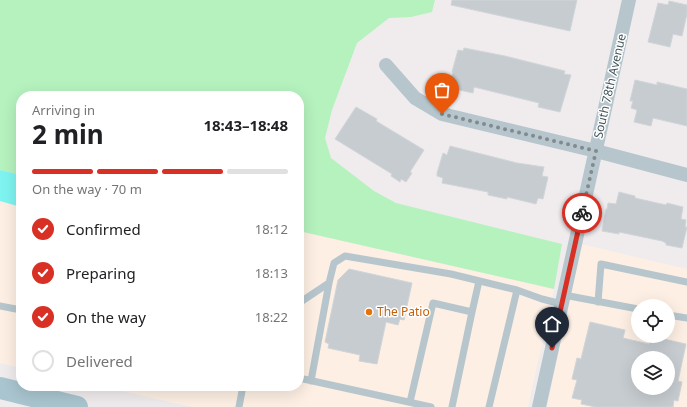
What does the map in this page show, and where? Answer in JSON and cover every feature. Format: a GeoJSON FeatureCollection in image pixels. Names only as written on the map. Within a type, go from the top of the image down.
{"type":"FeatureCollection","features":[{"type":"Feature","properties":{"kind":"main road"},"geometry":{"type":"LineString","coordinates":[[0,388],[77,407]]}},
{"type":"Feature","properties":{"kind":"street","name":"South 78th Avenue"},"geometry":{"type":"LineString","coordinates":[[539,407],[629,0]]}},
{"type":"Feature","properties":{"kind":"street"},"geometry":{"type":"LineString","coordinates":[[386,65],[415,98],[442,114],[596,151],[687,175]]}},
{"type":"Feature","properties":{"kind":"lane"},"geometry":{"type":"LineString","coordinates":[[310,381],[334,263],[345,256],[452,274],[517,290],[542,300],[598,302],[631,308]]}},
{"type":"Feature","properties":{"kind":"lane"},"geometry":{"type":"LineString","coordinates":[[598,302],[601,264],[687,282]]}},
{"type":"Feature","properties":{"kind":"lane"},"geometry":{"type":"LineString","coordinates":[[452,407],[479,281]]}},
{"type":"Feature","properties":{"kind":"lane"},"geometry":{"type":"LineString","coordinates":[[304,300],[329,283]]}},
{"type":"Feature","properties":{"kind":"lane"},"geometry":{"type":"LineString","coordinates":[[489,407],[517,290]]}},
{"type":"Feature","properties":{"kind":"lane"},"geometry":{"type":"LineString","coordinates":[[410,402],[433,303],[472,312]]}},
{"type":"Feature","properties":{"kind":"lane"},"geometry":{"type":"LineString","coordinates":[[0,306],[16,309]]}},
{"type":"Feature","properties":{"kind":"lane"},"geometry":{"type":"LineString","coordinates":[[675,316],[687,318]]}},
{"type":"Feature","properties":{"kind":"lane"},"geometry":{"type":"LineString","coordinates":[[304,379],[431,407]]}},
{"type":"Feature","properties":{"kind":"lane"},"geometry":{"type":"LineString","coordinates":[[239,407],[242,391]]}},
{"type":"Feature","properties":{"kind":"shaded area"},"geometry":{"type":"Polygon","coordinates":[[[0,201],[16,206],[16,367],[0,363],[0,201]]]}},
{"type":"Feature","properties":{"kind":"shaded area"},"geometry":{"type":"Polygon","coordinates":[[[304,232],[554,289],[528,407],[191,407],[122,391],[304,391],[304,232]]]}},
{"type":"Feature","properties":{"kind":"shaded area"},"geometry":{"type":"Polygon","coordinates":[[[581,244],[687,269],[687,407],[547,407],[581,244]]]}},
{"type":"Feature","properties":{"kind":"green space"},"geometry":{"type":"Polygon","coordinates":[[[0,0],[435,0],[432,12],[411,17],[389,18],[357,43],[332,110],[325,138],[331,158],[374,191],[396,203],[562,244],[554,289],[304,232],[304,91],[16,91],[16,174],[0,170],[0,0]]]}},
{"type":"Feature","properties":{"kind":"water"},"geometry":{"type":"Polygon","coordinates":[[[0,170],[16,174],[16,206],[0,201],[0,170]]]}},
{"type":"Feature","properties":{"kind":"building"},"geometry":{"type":"Polygon","coordinates":[[[452,0],[577,0],[570,31],[451,5],[452,0]]]}},
{"type":"Feature","properties":{"kind":"building"},"geometry":{"type":"Polygon","coordinates":[[[669,1],[687,5],[687,14],[682,36],[673,34],[670,47],[648,42],[658,3],[668,5],[669,1]]]}},
{"type":"Feature","properties":{"kind":"building"},"geometry":{"type":"Polygon","coordinates":[[[464,48],[505,56],[565,71],[564,74],[571,75],[560,112],[538,107],[539,103],[474,87],[473,93],[450,88],[452,72],[458,50],[463,51],[464,48]]]}},
{"type":"Feature","properties":{"kind":"building"},"geometry":{"type":"Polygon","coordinates":[[[635,80],[657,85],[657,82],[687,89],[687,126],[653,118],[651,126],[634,122],[637,110],[631,108],[633,101],[630,101],[635,80]]]}},
{"type":"Feature","properties":{"kind":"building"},"geometry":{"type":"Polygon","coordinates":[[[356,107],[424,150],[410,172],[412,173],[406,182],[401,179],[400,182],[391,176],[392,174],[335,139],[356,107]]]}},
{"type":"Feature","properties":{"kind":"building"},"geometry":{"type":"Polygon","coordinates":[[[450,146],[517,163],[544,167],[542,176],[548,177],[543,199],[538,198],[536,204],[507,197],[507,199],[488,195],[488,192],[442,183],[443,178],[437,176],[437,173],[443,153],[447,155],[450,146]]]}},
{"type":"Feature","properties":{"kind":"building"},"geometry":{"type":"Polygon","coordinates":[[[619,192],[635,196],[635,198],[683,207],[681,219],[686,220],[685,227],[687,227],[682,248],[666,245],[666,243],[662,241],[619,232],[619,234],[602,231],[608,203],[616,204],[619,192]]]}},
{"type":"Feature","properties":{"kind":"building","name":"The Patio"},"geometry":{"type":"Polygon","coordinates":[[[349,269],[412,283],[404,320],[400,319],[398,325],[386,322],[377,364],[359,361],[360,355],[328,348],[329,344],[325,342],[338,280],[349,269]]]}},
{"type":"Feature","properties":{"kind":"building"},"geometry":{"type":"Polygon","coordinates":[[[590,322],[625,330],[623,338],[631,340],[631,343],[649,344],[675,343],[675,341],[686,344],[678,381],[682,382],[678,401],[674,400],[673,407],[596,407],[581,404],[582,400],[572,398],[577,380],[572,379],[577,358],[581,359],[590,322]]]}},
{"type":"Feature","properties":{"kind":"way so far"},"geometry":{"type":"LineString","coordinates":[[442,114],[596,151],[582,213]]}},
{"type":"Feature","properties":{"kind":"place","name":"The Patio"},"geometry":{"type":"Point","coordinates":[369,312]}},
{"type":"Feature","properties":{"kind":"route"},"geometry":{"type":"LineString","coordinates":[[552,348],[582,213]]}}]}
